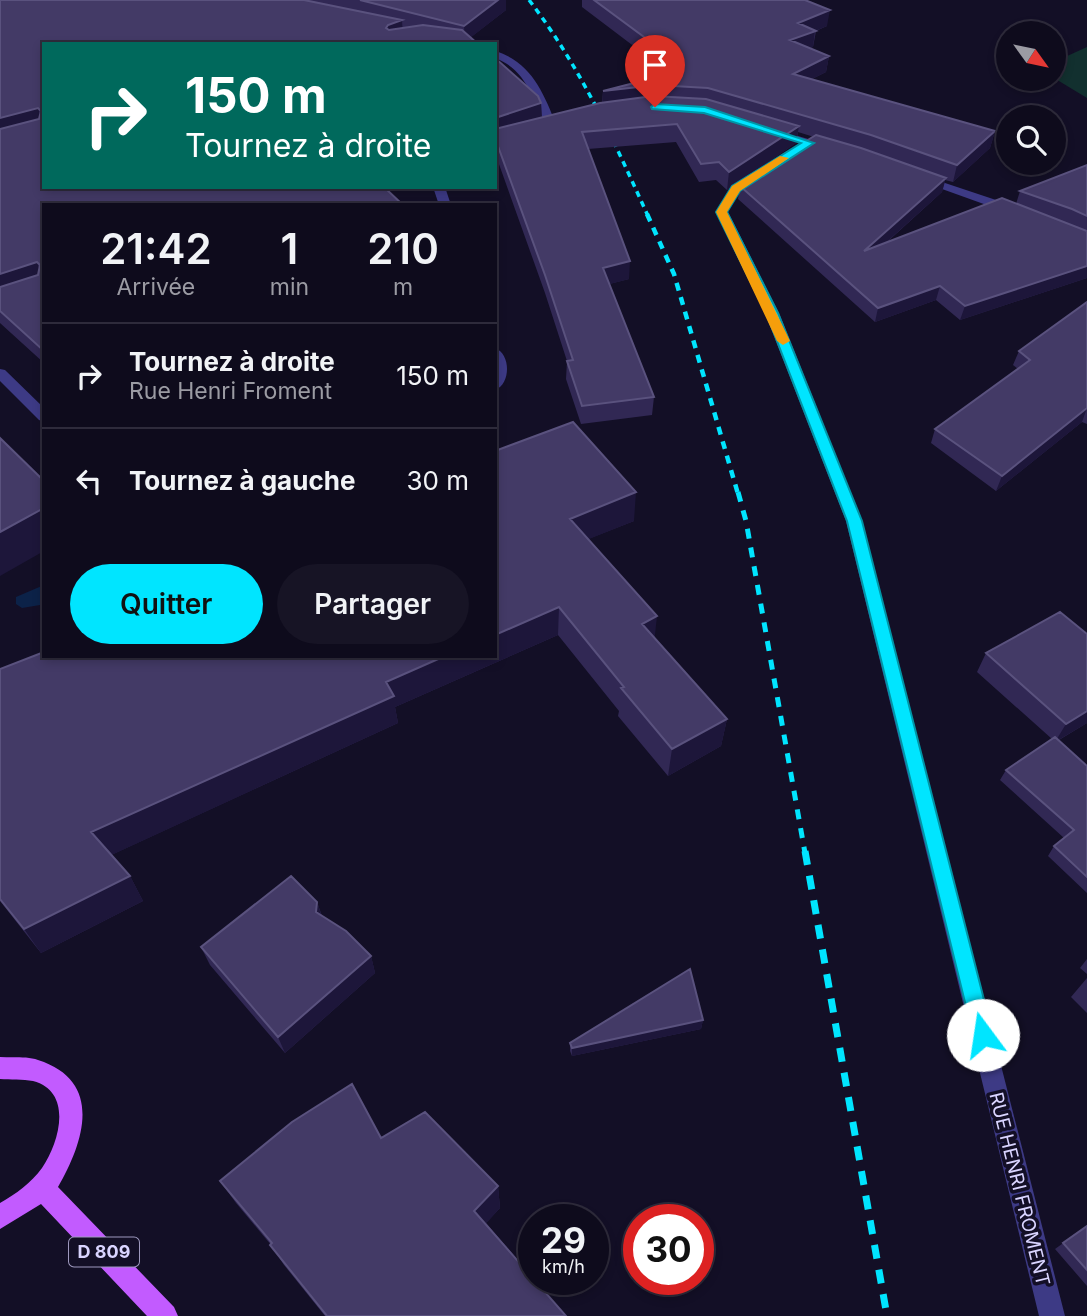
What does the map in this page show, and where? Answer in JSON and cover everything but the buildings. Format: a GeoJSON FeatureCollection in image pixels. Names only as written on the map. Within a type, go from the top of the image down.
{"type":"FeatureCollection","features":[{"type":"Feature","properties":{"kind":"main road"},"geometry":{"type":"LineString","coordinates":[[0,1068],[25,1066],[51,1076],[68,1096],[73,1125],[64,1157],[43,1189],[17,1210],[0,1216]]}},
{"type":"Feature","properties":{"kind":"main road","name":"D 809"},"geometry":{"type":"LineString","coordinates":[[43,1189],[165,1316]]}},
{"type":"Feature","properties":{"kind":"street"},"geometry":{"type":"LineString","coordinates":[[497,55],[508,58],[528,73],[545,126],[564,121]]}},
{"type":"Feature","properties":{"kind":"street"},"geometry":{"type":"LineString","coordinates":[[768,130],[841,151]]}},
{"type":"Feature","properties":{"kind":"street","name":"RUE HENRI FROMENT"},"geometry":{"type":"LineString","coordinates":[[809,143],[736,188],[722,212],[772,313],[854,521],[1052,1316]]}},
{"type":"Feature","properties":{"kind":"street"},"geometry":{"type":"LineString","coordinates":[[912,175],[1024,214]]}},
{"type":"Feature","properties":{"kind":"street"},"geometry":{"type":"LineString","coordinates":[[497,358],[501,369],[497,380]]}},
{"type":"Feature","properties":{"kind":"street"},"geometry":{"type":"LineString","coordinates":[[0,373],[42,415]]}},
{"type":"Feature","properties":{"kind":"green space"},"geometry":{"type":"Polygon","coordinates":[[[1087,47],[1087,98],[1066,85],[1066,57],[1087,47]]]}},
{"type":"Feature","properties":{"kind":"water"},"geometry":{"type":"Polygon","coordinates":[[[42,586],[42,608],[40,605],[22,608],[16,604],[16,597],[42,586]]]}},
{"type":"Feature","properties":{"kind":"railway"},"geometry":{"type":"LineString","coordinates":[[529,0],[580,78],[609,132],[648,216]]}},
{"type":"Feature","properties":{"kind":"railway"},"geometry":{"type":"LineString","coordinates":[[647,214],[674,274],[738,494]]}},
{"type":"Feature","properties":{"kind":"railway"},"geometry":{"type":"LineString","coordinates":[[738,492],[746,521],[805,853]]}},
{"type":"Feature","properties":{"kind":"railway"},"geometry":{"type":"LineString","coordinates":[[805,851],[887,1316]]}},
{"type":"Feature","properties":{"kind":"slow traffic"},"geometry":{"type":"LineString","coordinates":[[783,341],[722,212],[736,188],[784,158]]}},
{"type":"Feature","properties":{"kind":"route"},"geometry":{"type":"LineString","coordinates":[[655,107],[705,110],[809,143],[736,188],[722,212],[772,313],[854,521],[983,1035]]}}]}
